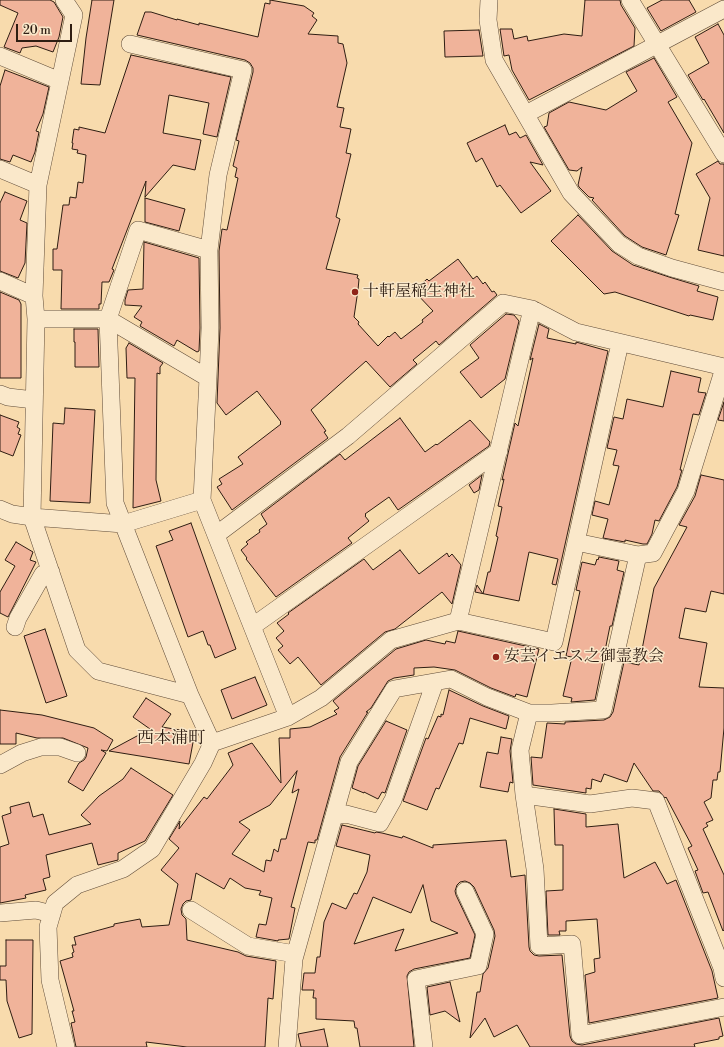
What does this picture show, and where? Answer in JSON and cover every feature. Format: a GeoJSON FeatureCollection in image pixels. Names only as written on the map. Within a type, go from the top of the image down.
{"type":"FeatureCollection","features":[{"type":"Feature","properties":{"kind":"street"},"geometry":{"type":"LineString","coordinates":[[64,0],[74,16],[38,185],[34,296],[36,319],[32,517],[77,650],[98,671],[190,695]]}},
{"type":"Feature","properties":{"kind":"street"},"geometry":{"type":"LineString","coordinates":[[489,0],[488,20],[494,60],[571,194],[620,244],[638,256],[665,266],[724,282]]}},
{"type":"Feature","properties":{"kind":"street"},"geometry":{"type":"LineString","coordinates":[[630,0],[724,154]]}},
{"type":"Feature","properties":{"kind":"street"},"geometry":{"type":"LineString","coordinates":[[526,114],[724,9]]}},
{"type":"Feature","properties":{"kind":"street"},"geometry":{"type":"LineString","coordinates":[[130,44],[243,70],[218,175],[209,250],[210,328],[202,500],[288,717]]}},
{"type":"Feature","properties":{"kind":"street"},"geometry":{"type":"LineString","coordinates":[[0,56],[60,81]]}},
{"type":"Feature","properties":{"kind":"street"},"geometry":{"type":"LineString","coordinates":[[0,169],[38,185]]}},
{"type":"Feature","properties":{"kind":"street"},"geometry":{"type":"LineString","coordinates":[[209,250],[138,230],[108,319],[115,503],[190,695],[212,743]]}},
{"type":"Feature","properties":{"kind":"street"},"geometry":{"type":"LineString","coordinates":[[0,281],[34,296]]}},
{"type":"Feature","properties":{"kind":"street"},"geometry":{"type":"LineString","coordinates":[[216,535],[348,436],[503,303],[532,309],[576,332],[724,367],[686,491],[653,553],[638,555],[576,542]]}},
{"type":"Feature","properties":{"kind":"street"},"geometry":{"type":"LineString","coordinates":[[458,621],[532,309]]}},
{"type":"Feature","properties":{"kind":"street"},"geometry":{"type":"LineString","coordinates":[[36,319],[108,319],[208,378]]}},
{"type":"Feature","properties":{"kind":"street"},"geometry":{"type":"LineString","coordinates":[[66,1047],[50,980],[48,927],[55,903],[77,885],[123,869],[152,849],[203,763],[212,743],[288,717],[322,698],[391,640],[458,621],[554,642],[620,343]]}},
{"type":"Feature","properties":{"kind":"street"},"geometry":{"type":"LineString","coordinates":[[0,394],[8,397],[34,400]]}},
{"type":"Feature","properties":{"kind":"street"},"geometry":{"type":"LineString","coordinates":[[253,626],[499,451]]}},
{"type":"Feature","properties":{"kind":"street"},"geometry":{"type":"LineString","coordinates":[[0,509],[12,514],[32,517],[123,524],[202,500]]}},
{"type":"Feature","properties":{"kind":"street"},"geometry":{"type":"LineString","coordinates":[[287,1047],[294,959],[349,762],[394,689],[451,679],[487,697],[529,713],[603,710],[638,555]]}},
{"type":"Feature","properties":{"kind":"street"},"geometry":{"type":"LineString","coordinates":[[15,627],[18,618],[43,574],[51,572]]}},
{"type":"Feature","properties":{"kind":"street"},"geometry":{"type":"LineString","coordinates":[[334,816],[346,814],[380,823],[394,800],[435,682]]}},
{"type":"Feature","properties":{"kind":"street"},"geometry":{"type":"LineString","coordinates":[[529,713],[520,750],[524,795],[535,869],[539,946],[572,944],[580,1035],[724,1007]]}},
{"type":"Feature","properties":{"kind":"street"},"geometry":{"type":"LineString","coordinates":[[0,765],[22,753],[41,747],[60,747],[77,753]]}},
{"type":"Feature","properties":{"kind":"street"},"geometry":{"type":"LineString","coordinates":[[524,795],[590,804],[632,798],[656,801],[722,968],[724,978]]}},
{"type":"Feature","properties":{"kind":"street"},"geometry":{"type":"LineString","coordinates":[[424,1047],[416,979],[478,966],[485,934],[465,891]]}},
{"type":"Feature","properties":{"kind":"street"},"geometry":{"type":"LineString","coordinates":[[0,913],[36,910],[52,914]]}},
{"type":"Feature","properties":{"kind":"street"},"geometry":{"type":"LineString","coordinates":[[191,910],[248,946],[296,954]]}},
{"type":"Feature","properties":{"kind":"building"},"geometry":{"type":"Polygon","coordinates":[[[0,0],[50,0],[54,2],[63,17],[59,37],[53,52],[36,46],[22,48],[20,53],[4,47],[18,13],[0,5],[0,0]]]}},
{"type":"Feature","properties":{"kind":"building"},"geometry":{"type":"Polygon","coordinates":[[[92,0],[114,0],[100,85],[81,84],[92,0]]]}},
{"type":"Feature","properties":{"kind":"building"},"geometry":{"type":"Polygon","coordinates":[[[270,0],[304,6],[314,13],[312,16],[317,20],[308,34],[338,36],[338,43],[343,44],[347,63],[337,107],[344,108],[340,127],[351,129],[346,153],[351,154],[336,217],[340,219],[326,269],[358,275],[358,290],[354,317],[359,322],[358,324],[378,346],[388,336],[389,337],[395,332],[401,339],[423,322],[422,320],[433,311],[414,291],[427,279],[429,281],[458,259],[473,279],[477,276],[483,284],[485,282],[492,292],[494,291],[497,295],[439,345],[436,341],[413,360],[417,364],[390,387],[366,361],[311,410],[326,431],[324,432],[328,438],[232,510],[217,487],[222,484],[219,479],[243,464],[238,457],[281,424],[257,391],[226,415],[217,403],[220,328],[219,251],[222,229],[227,230],[238,178],[235,177],[237,168],[233,166],[239,141],[236,140],[253,68],[250,63],[245,60],[137,35],[145,12],[151,12],[177,20],[199,25],[199,23],[258,37],[265,3],[270,4],[270,0]]]}},
{"type":"Feature","properties":{"kind":"building"},"geometry":{"type":"Polygon","coordinates":[[[585,0],[620,0],[621,5],[635,28],[634,46],[529,100],[512,70],[509,55],[504,56],[500,29],[512,29],[514,39],[527,36],[528,41],[564,34],[582,36],[585,0]]]}},
{"type":"Feature","properties":{"kind":"building"},"geometry":{"type":"Polygon","coordinates":[[[662,0],[689,0],[696,12],[661,31],[647,8],[662,0]]]}},
{"type":"Feature","properties":{"kind":"building"},"geometry":{"type":"Polygon","coordinates":[[[718,24],[724,35],[724,133],[688,75],[709,63],[695,37],[718,24]]]}},
{"type":"Feature","properties":{"kind":"building"},"geometry":{"type":"Polygon","coordinates":[[[479,30],[483,56],[445,57],[444,31],[479,30]]]}},
{"type":"Feature","properties":{"kind":"building"},"geometry":{"type":"Polygon","coordinates":[[[131,55],[231,77],[217,137],[203,134],[209,103],[169,95],[163,133],[201,140],[195,170],[173,165],[145,197],[146,181],[112,269],[114,270],[109,282],[102,282],[101,304],[99,304],[99,309],[61,309],[62,270],[53,270],[53,249],[57,249],[63,205],[69,205],[70,197],[76,198],[78,182],[83,183],[86,155],[77,153],[78,150],[72,149],[74,129],[79,130],[79,127],[105,133],[131,55]]]}},
{"type":"Feature","properties":{"kind":"building"},"geometry":{"type":"Polygon","coordinates":[[[654,58],[677,97],[668,102],[692,143],[675,214],[679,215],[666,255],[642,247],[625,236],[592,200],[594,198],[589,197],[579,187],[578,185],[582,167],[577,171],[569,170],[544,127],[547,126],[549,113],[569,102],[606,110],[637,91],[626,72],[654,58]]]}},
{"type":"Feature","properties":{"kind":"building"},"geometry":{"type":"Polygon","coordinates":[[[5,70],[49,87],[43,114],[36,131],[39,132],[35,152],[31,162],[13,155],[10,162],[0,159],[0,86],[5,70]]]}},
{"type":"Feature","properties":{"kind":"building"},"geometry":{"type":"Polygon","coordinates":[[[505,125],[509,135],[516,132],[520,138],[526,135],[543,165],[530,162],[551,191],[521,213],[500,185],[497,187],[482,158],[476,162],[467,143],[505,125]]]}},
{"type":"Feature","properties":{"kind":"building"},"geometry":{"type":"Polygon","coordinates":[[[718,161],[720,164],[724,164],[724,256],[698,250],[710,198],[696,174],[718,161]]]}},
{"type":"Feature","properties":{"kind":"building"},"geometry":{"type":"Polygon","coordinates":[[[5,192],[27,201],[20,220],[27,223],[25,263],[18,278],[0,271],[0,203],[5,192]]]}},
{"type":"Feature","properties":{"kind":"building"},"geometry":{"type":"Polygon","coordinates":[[[145,198],[185,209],[179,231],[145,222],[145,198]]]}},
{"type":"Feature","properties":{"kind":"building"},"geometry":{"type":"Polygon","coordinates":[[[578,215],[612,251],[633,265],[699,286],[697,291],[718,297],[713,320],[689,316],[615,292],[604,294],[551,241],[578,215]]]}},
{"type":"Feature","properties":{"kind":"building"},"geometry":{"type":"Polygon","coordinates":[[[144,242],[199,258],[200,328],[199,351],[197,352],[177,340],[174,346],[140,326],[142,322],[134,317],[142,306],[125,305],[128,290],[143,289],[144,242]]]}},
{"type":"Feature","properties":{"kind":"building"},"geometry":{"type":"Polygon","coordinates":[[[0,292],[19,300],[21,304],[21,378],[0,378],[0,292]]]}},
{"type":"Feature","properties":{"kind":"building"},"geometry":{"type":"Polygon","coordinates":[[[506,314],[514,315],[519,321],[505,379],[481,398],[460,372],[479,358],[470,345],[506,314]]]}},
{"type":"Feature","properties":{"kind":"building"},"geometry":{"type":"Polygon","coordinates":[[[539,324],[549,329],[547,338],[576,344],[576,342],[608,351],[556,585],[552,584],[558,559],[529,552],[519,601],[483,594],[498,537],[496,536],[502,507],[498,506],[504,479],[502,480],[515,423],[518,426],[533,358],[530,360],[539,324]]]}},
{"type":"Feature","properties":{"kind":"building"},"geometry":{"type":"Polygon","coordinates":[[[74,329],[98,329],[99,367],[75,367],[74,329]]]}},
{"type":"Feature","properties":{"kind":"building"},"geometry":{"type":"Polygon","coordinates":[[[129,343],[163,363],[160,367],[160,374],[157,373],[156,480],[161,501],[133,508],[135,378],[127,378],[126,348],[129,343]]]}},
{"type":"Feature","properties":{"kind":"building"},"geometry":{"type":"Polygon","coordinates":[[[671,371],[701,378],[698,392],[706,393],[699,415],[693,414],[680,470],[682,470],[677,487],[659,521],[655,520],[652,534],[647,544],[603,538],[608,519],[592,515],[595,501],[609,505],[619,466],[613,465],[617,450],[607,448],[614,417],[623,419],[627,399],[663,407],[671,371]]]}},
{"type":"Feature","properties":{"kind":"building"},"geometry":{"type":"Polygon","coordinates":[[[724,402],[724,421],[718,420],[724,402]]]}},
{"type":"Feature","properties":{"kind":"building"},"geometry":{"type":"Polygon","coordinates":[[[65,408],[95,410],[90,503],[50,501],[53,423],[64,424],[65,408]]]}},
{"type":"Feature","properties":{"kind":"building"},"geometry":{"type":"Polygon","coordinates":[[[0,415],[19,422],[17,427],[20,429],[18,434],[21,435],[13,456],[0,451],[0,415]]]}},
{"type":"Feature","properties":{"kind":"building"},"geometry":{"type":"Polygon","coordinates":[[[400,418],[425,452],[436,444],[437,445],[470,420],[490,442],[489,446],[398,510],[389,497],[365,514],[369,521],[348,538],[352,543],[276,597],[246,559],[247,558],[241,550],[248,544],[246,542],[260,532],[259,530],[267,524],[261,514],[340,454],[345,460],[400,418]]]}},
{"type":"Feature","properties":{"kind":"building"},"geometry":{"type":"Polygon","coordinates":[[[482,475],[479,490],[474,493],[469,485],[482,475]]]}},
{"type":"Feature","properties":{"kind":"building"},"geometry":{"type":"Polygon","coordinates":[[[701,475],[724,480],[724,594],[711,591],[706,612],[685,608],[679,638],[707,643],[699,687],[724,688],[724,728],[720,772],[718,772],[717,780],[713,780],[711,798],[704,802],[713,820],[706,823],[708,826],[703,829],[724,875],[723,931],[708,892],[703,893],[695,871],[698,870],[688,848],[692,846],[666,797],[665,798],[659,791],[653,791],[634,763],[627,782],[604,774],[601,782],[592,779],[591,789],[586,788],[586,793],[533,785],[531,757],[542,758],[547,723],[565,724],[565,722],[604,720],[610,717],[613,712],[624,662],[639,665],[654,588],[687,527],[679,525],[695,496],[701,475]]]}},
{"type":"Feature","properties":{"kind":"building"},"geometry":{"type":"Polygon","coordinates":[[[191,523],[236,649],[215,658],[203,631],[188,637],[156,546],[173,540],[169,531],[191,523]]]}},
{"type":"Feature","properties":{"kind":"building"},"geometry":{"type":"Polygon","coordinates":[[[16,542],[33,552],[30,560],[36,562],[8,617],[0,613],[0,592],[15,566],[5,560],[16,542]]]}},
{"type":"Feature","properties":{"kind":"building"},"geometry":{"type":"Polygon","coordinates":[[[400,550],[419,574],[447,553],[449,557],[452,554],[461,565],[452,604],[442,592],[395,629],[385,632],[321,685],[298,657],[290,664],[278,650],[283,646],[276,638],[284,631],[277,623],[289,614],[288,613],[364,559],[373,570],[400,550]]]}},
{"type":"Feature","properties":{"kind":"building"},"geometry":{"type":"Polygon","coordinates":[[[599,557],[619,561],[617,570],[624,572],[612,626],[610,626],[595,700],[571,702],[572,698],[563,696],[572,657],[566,656],[580,591],[576,590],[582,562],[595,565],[599,557]]]}},
{"type":"Feature","properties":{"kind":"building"},"geometry":{"type":"Polygon","coordinates":[[[477,585],[483,594],[475,592],[477,585]]]}},
{"type":"Feature","properties":{"kind":"building"},"geometry":{"type":"Polygon","coordinates":[[[45,629],[67,696],[46,703],[24,636],[45,629]]]}},
{"type":"Feature","properties":{"kind":"building"},"geometry":{"type":"Polygon","coordinates":[[[458,631],[539,649],[527,697],[516,694],[515,697],[491,688],[455,670],[434,667],[414,668],[414,675],[394,678],[388,681],[371,708],[366,712],[368,712],[340,757],[317,840],[315,840],[315,843],[308,842],[291,907],[295,908],[289,939],[278,941],[256,937],[259,924],[266,925],[272,898],[259,895],[261,891],[245,888],[230,878],[224,889],[196,873],[191,900],[186,901],[181,909],[182,915],[186,919],[187,940],[238,952],[246,956],[276,961],[273,999],[268,998],[265,1047],[187,1047],[146,1042],[147,1047],[76,1047],[71,1023],[75,1022],[72,1011],[74,1011],[60,961],[73,957],[72,953],[74,952],[72,945],[76,945],[74,937],[114,926],[114,924],[140,919],[142,927],[169,925],[178,884],[161,870],[179,848],[169,839],[180,821],[179,829],[204,797],[207,799],[233,765],[228,753],[252,743],[281,783],[279,738],[290,738],[290,729],[310,727],[337,714],[334,711],[339,708],[333,701],[396,649],[426,640],[445,644],[446,641],[455,643],[458,631]],[[297,771],[270,805],[239,822],[250,830],[232,854],[264,872],[266,860],[271,861],[274,849],[278,852],[281,839],[286,839],[299,789],[292,793],[297,771]]]}},
{"type":"Feature","properties":{"kind":"building"},"geometry":{"type":"Polygon","coordinates":[[[255,677],[267,705],[232,719],[221,690],[255,677]]]}},
{"type":"Feature","properties":{"kind":"building"},"geometry":{"type":"Polygon","coordinates":[[[449,690],[509,716],[506,729],[470,718],[463,744],[459,743],[439,789],[436,788],[427,810],[403,801],[426,738],[428,739],[438,716],[441,717],[441,714],[443,715],[449,690]]]}},
{"type":"Feature","properties":{"kind":"building"},"geometry":{"type":"Polygon","coordinates":[[[146,698],[171,714],[162,727],[180,730],[182,738],[194,737],[189,764],[109,751],[150,729],[133,717],[146,698]]]}},
{"type":"Feature","properties":{"kind":"building"},"geometry":{"type":"Polygon","coordinates":[[[0,710],[42,715],[94,728],[113,740],[107,751],[101,750],[106,753],[83,791],[68,782],[79,763],[86,757],[88,748],[63,738],[37,738],[16,733],[16,744],[0,744],[0,710]]]}},
{"type":"Feature","properties":{"kind":"building"},"geometry":{"type":"Polygon","coordinates":[[[386,721],[407,730],[385,793],[382,792],[378,799],[352,788],[358,766],[386,721]]]}},
{"type":"Feature","properties":{"kind":"building"},"geometry":{"type":"Polygon","coordinates":[[[501,737],[512,739],[510,751],[513,783],[510,782],[508,792],[480,787],[487,752],[498,754],[501,737]]]}},
{"type":"Feature","properties":{"kind":"building"},"geometry":{"type":"Polygon","coordinates":[[[131,768],[173,795],[145,841],[118,853],[118,860],[98,865],[92,843],[46,855],[50,877],[43,879],[46,890],[25,895],[26,898],[0,903],[0,847],[9,844],[2,816],[11,813],[10,807],[29,802],[33,817],[43,814],[49,835],[91,824],[81,815],[99,796],[123,779],[131,768]]]}},
{"type":"Feature","properties":{"kind":"building"},"geometry":{"type":"Polygon","coordinates":[[[554,809],[586,814],[586,827],[618,824],[624,878],[655,862],[667,884],[676,880],[712,971],[718,998],[589,1023],[585,975],[595,972],[594,959],[600,958],[597,919],[566,921],[566,931],[559,931],[560,935],[548,935],[546,891],[563,890],[563,845],[555,845],[554,809]]]}},
{"type":"Feature","properties":{"kind":"building"},"geometry":{"type":"Polygon","coordinates":[[[342,825],[402,838],[403,836],[433,848],[433,845],[506,840],[511,877],[525,875],[530,951],[534,955],[539,956],[562,955],[570,1036],[572,1041],[576,1044],[582,1045],[719,1018],[723,1036],[719,1037],[719,1039],[694,1044],[695,1047],[530,1047],[517,1025],[494,1037],[485,1018],[470,1038],[477,992],[480,992],[483,974],[488,968],[495,936],[494,930],[474,887],[465,881],[460,882],[457,885],[455,891],[475,935],[470,958],[414,969],[409,972],[407,976],[414,1047],[360,1047],[357,1028],[355,1028],[354,1021],[316,1019],[316,998],[313,998],[314,990],[302,990],[304,973],[315,973],[317,957],[320,957],[324,922],[332,903],[346,909],[354,893],[357,894],[367,872],[370,855],[336,846],[342,825]],[[423,885],[411,913],[373,897],[354,944],[404,929],[395,951],[458,933],[431,921],[423,885]]]}},
{"type":"Feature","properties":{"kind":"building"},"geometry":{"type":"Polygon","coordinates":[[[6,940],[33,940],[32,1034],[19,1038],[7,1001],[6,980],[0,980],[0,966],[6,966],[6,940]]]}},
{"type":"Feature","properties":{"kind":"building"},"geometry":{"type":"Polygon","coordinates":[[[450,982],[460,1022],[445,1011],[430,1015],[427,987],[450,982]]]}},
{"type":"Feature","properties":{"kind":"building"},"geometry":{"type":"Polygon","coordinates":[[[324,1029],[328,1047],[301,1047],[298,1034],[324,1029]]]}},
{"type":"Feature","properties":{"kind":"place","name":"十軒屋稲生神社"},"geometry":{"type":"Point","coordinates":[355,292]}},
{"type":"Feature","properties":{"kind":"place","name":"安芸イエス之御霊教会"},"geometry":{"type":"Point","coordinates":[496,657]}},
{"type":"Feature","properties":{"kind":"district","name":"西本浦町"},"geometry":{"type":"Point","coordinates":[171,739]}}]}
